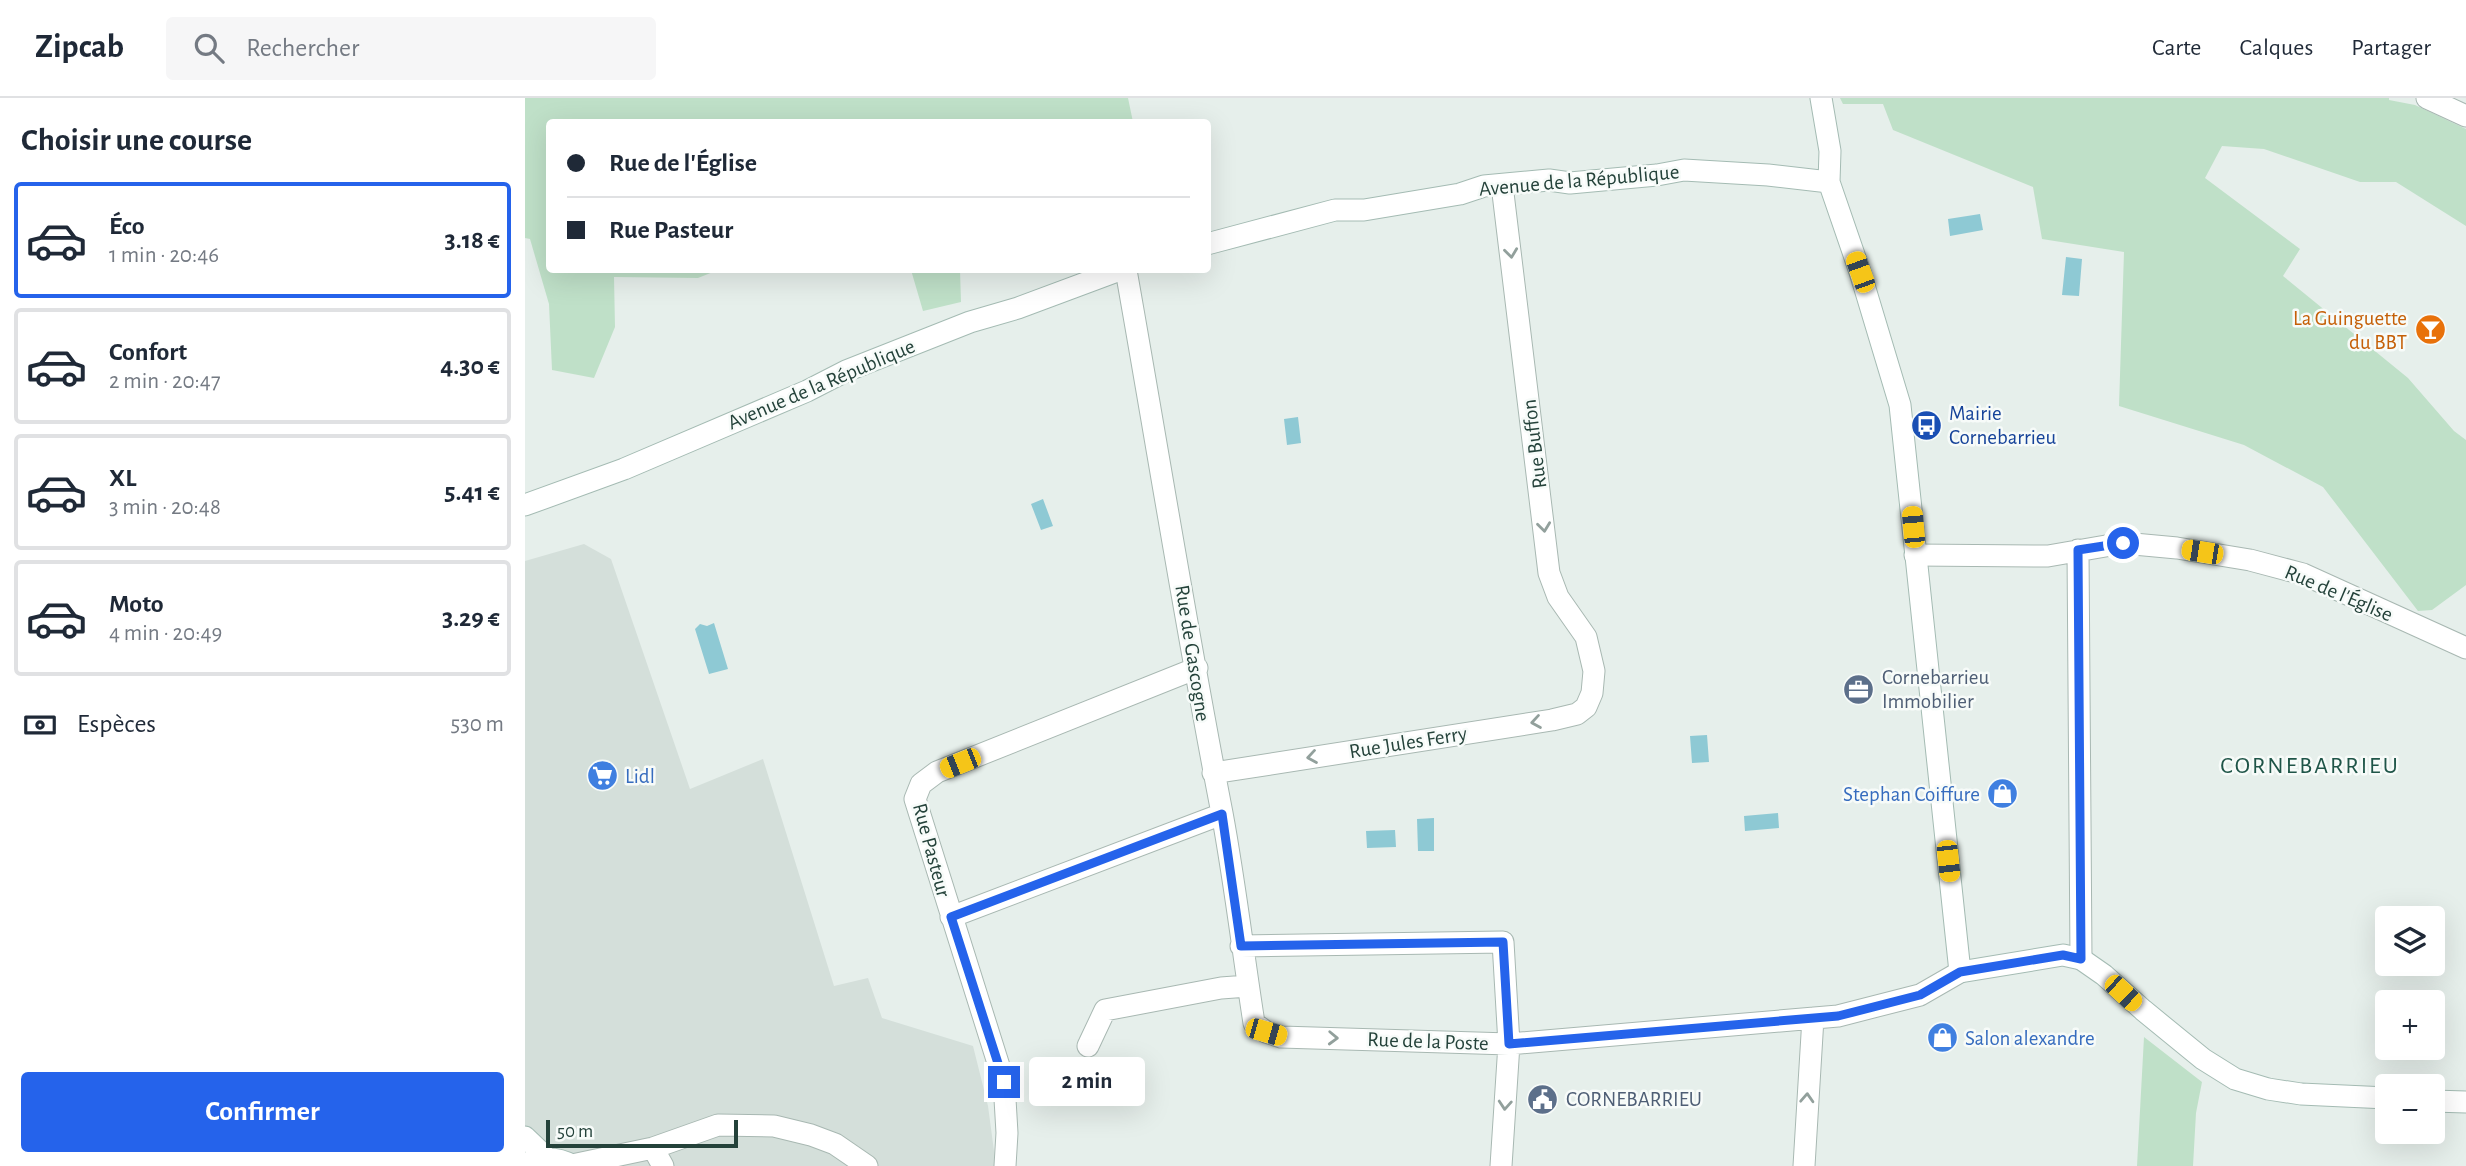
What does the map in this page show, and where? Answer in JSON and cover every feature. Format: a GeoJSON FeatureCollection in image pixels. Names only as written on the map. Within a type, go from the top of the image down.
{"type":"FeatureCollection","features":[{"type":"Feature","properties":{"kind":"street"},"geometry":{"type":"LineString","coordinates":[[1821,98],[1831,151],[1829,182],[1860,272],[1900,405],[1960,972],[2063,955],[2081,959],[2104,975],[2203,1059],[2235,1079],[2268,1089],[2301,1094],[2375,1097]]}},
{"type":"Feature","properties":{"kind":"street"},"geometry":{"type":"LineString","coordinates":[[2427,98],[2466,116]]}},
{"type":"Feature","properties":{"kind":"street","name":"Avenue de la République"},"geometry":{"type":"LineString","coordinates":[[1211,243],[1335,210],[1364,210],[1460,194],[1484,186],[1549,180],[1570,183],[1684,170],[1829,182]]}},
{"type":"Feature","properties":{"kind":"street","name":"Rue Buffon"},"geometry":{"type":"LineString","coordinates":[[1502,185],[1549,573],[1558,597],[1586,637],[1594,671],[1592,693]]}},
{"type":"Feature","properties":{"kind":"street","name":"Avenue de la République"},"geometry":{"type":"LineString","coordinates":[[525,506],[624,469],[807,391],[846,371],[1112,273]]}},
{"type":"Feature","properties":{"kind":"street","name":"Rue de Gascogne"},"geometry":{"type":"LineString","coordinates":[[1127,273],[1222,814],[1254,1023],[1266,1032]]}},
{"type":"Feature","properties":{"kind":"street","name":"Rue de l'Église"},"geometry":{"type":"LineString","coordinates":[[1915,555],[2048,556],[2123,543],[2177,548],[2303,574],[2466,648]]}},
{"type":"Feature","properties":{"kind":"street"},"geometry":{"type":"LineString","coordinates":[[2078,550],[2081,959]]}},
{"type":"Feature","properties":{"kind":"street","name":"Rue Pasteur"},"geometry":{"type":"LineString","coordinates":[[1006,1166],[1004,1082],[915,799],[921,784],[937,772],[1197,668]]}},
{"type":"Feature","properties":{"kind":"street","name":"Rue Jules Ferry"},"geometry":{"type":"LineString","coordinates":[[1213,773],[1552,720],[1577,714],[1586,707],[1592,693]]}},
{"type":"Feature","properties":{"kind":"street"},"geometry":{"type":"LineString","coordinates":[[951,917],[1222,814]]}},
{"type":"Feature","properties":{"kind":"street"},"geometry":{"type":"LineString","coordinates":[[1241,946],[1503,942],[1509,1044],[1501,1166]]}},
{"type":"Feature","properties":{"kind":"street","name":"Rue de la Poste"},"geometry":{"type":"LineString","coordinates":[[1266,1032],[1282,1037],[1509,1044],[1838,1016],[1920,995],[1960,972]]}},
{"type":"Feature","properties":{"kind":"street"},"geometry":{"type":"LineString","coordinates":[[1088,1046],[1105,1010],[1221,988],[1248,986]]}},
{"type":"Feature","properties":{"kind":"street"},"geometry":{"type":"LineString","coordinates":[[1804,1166],[1812,1018]]}},
{"type":"Feature","properties":{"kind":"street"},"geometry":{"type":"LineString","coordinates":[[2445,1101],[2466,1102]]}},
{"type":"Feature","properties":{"kind":"street"},"geometry":{"type":"LineString","coordinates":[[632,1166],[658,1157],[718,1125],[774,1126],[811,1135],[835,1144],[867,1166]]}},
{"type":"Feature","properties":{"kind":"street"},"geometry":{"type":"LineString","coordinates":[[525,1138],[547,1158]]}},
{"type":"Feature","properties":{"kind":"street"},"geometry":{"type":"LineString","coordinates":[[525,1164],[547,1158],[560,1159],[573,1165],[658,1157]]}},
{"type":"Feature","properties":{"kind":"shaded area"},"geometry":{"type":"Polygon","coordinates":[[[584,544],[611,559],[690,789],[763,759],[834,986],[868,978],[882,1018],[973,1046],[988,1106],[996,1166],[525,1166],[525,561],[584,544]]]}},
{"type":"Feature","properties":{"kind":"green space"},"geometry":{"type":"Polygon","coordinates":[[[525,98],[1128,98],[1132,119],[546,119],[546,273],[710,273],[698,278],[614,277],[615,327],[594,378],[552,370],[549,304],[530,239],[525,238],[525,98]]]}},
{"type":"Feature","properties":{"kind":"green space"},"geometry":{"type":"Polygon","coordinates":[[[1840,98],[2389,98],[2415,105],[2466,129],[2466,226],[2396,182],[2360,182],[2264,149],[2222,146],[2205,178],[2300,249],[2283,276],[2408,378],[2454,431],[2466,440],[2466,585],[2432,610],[2418,611],[2323,487],[2244,445],[2119,406],[2124,252],[2042,239],[2033,187],[1893,130],[1883,104],[1843,104],[1840,98]]]}},
{"type":"Feature","properties":{"kind":"green space"},"geometry":{"type":"Polygon","coordinates":[[[912,273],[960,273],[961,302],[923,311],[912,273]]]}},
{"type":"Feature","properties":{"kind":"green space"},"geometry":{"type":"Polygon","coordinates":[[[2144,1037],[2202,1082],[2196,1113],[2193,1166],[2137,1166],[2144,1037]]]}},
{"type":"Feature","properties":{"kind":"water"},"geometry":{"type":"Polygon","coordinates":[[[1980,214],[1983,230],[1950,236],[1948,219],[1980,214]]]}},
{"type":"Feature","properties":{"kind":"water"},"geometry":{"type":"Polygon","coordinates":[[[2066,257],[2082,259],[2079,296],[2062,295],[2066,257]]]}},
{"type":"Feature","properties":{"kind":"water"},"geometry":{"type":"Polygon","coordinates":[[[1298,417],[1301,443],[1287,445],[1284,419],[1298,417]]]}},
{"type":"Feature","properties":{"kind":"water"},"geometry":{"type":"Polygon","coordinates":[[[1043,499],[1053,526],[1041,530],[1031,504],[1043,499]]]}},
{"type":"Feature","properties":{"kind":"water"},"geometry":{"type":"Polygon","coordinates":[[[714,623],[728,669],[709,674],[695,629],[700,624],[707,626],[714,623]]]}},
{"type":"Feature","properties":{"kind":"water"},"geometry":{"type":"Polygon","coordinates":[[[1707,735],[1709,762],[1692,763],[1690,736],[1707,735]]]}},
{"type":"Feature","properties":{"kind":"water"},"geometry":{"type":"Polygon","coordinates":[[[1778,813],[1779,828],[1745,831],[1744,816],[1778,813]]]}},
{"type":"Feature","properties":{"kind":"water"},"geometry":{"type":"Polygon","coordinates":[[[1434,818],[1434,851],[1418,851],[1417,819],[1434,818]]]}},
{"type":"Feature","properties":{"kind":"water"},"geometry":{"type":"Polygon","coordinates":[[[1395,830],[1396,847],[1367,848],[1366,831],[1395,830]]]}},
{"type":"Feature","properties":{"kind":"place","name":"La Guinguette du BBT"},"geometry":{"type":"Point","coordinates":[2430,330]}},
{"type":"Feature","properties":{"kind":"place","name":"Mairie Cornebarrieu"},"geometry":{"type":"Point","coordinates":[1926,425]}},
{"type":"Feature","properties":{"kind":"place","name":"Cornebarrieu Immobilier"},"geometry":{"type":"Point","coordinates":[1859,689]}},
{"type":"Feature","properties":{"kind":"place","name":"Lidl"},"geometry":{"type":"Point","coordinates":[602,776]}},
{"type":"Feature","properties":{"kind":"place","name":"Stephan Coiffure"},"geometry":{"type":"Point","coordinates":[2003,794]}},
{"type":"Feature","properties":{"kind":"place","name":"Salon alexandre"},"geometry":{"type":"Point","coordinates":[1942,1038]}},
{"type":"Feature","properties":{"kind":"place","name":"CORNEBARRIEU"},"geometry":{"type":"Point","coordinates":[1543,1099]}},
{"type":"Feature","properties":{"kind":"district","name":"CORNEBARRIEU"},"geometry":{"type":"Point","coordinates":[2310,765]}},
{"type":"Feature","properties":{"kind":"route"},"geometry":{"type":"LineString","coordinates":[[1004,1082],[951,917],[1222,814],[1241,946],[1503,942],[1509,1044],[1838,1016],[1920,995],[1960,972],[2063,955],[2081,959],[2078,550],[2123,543]]}}]}
